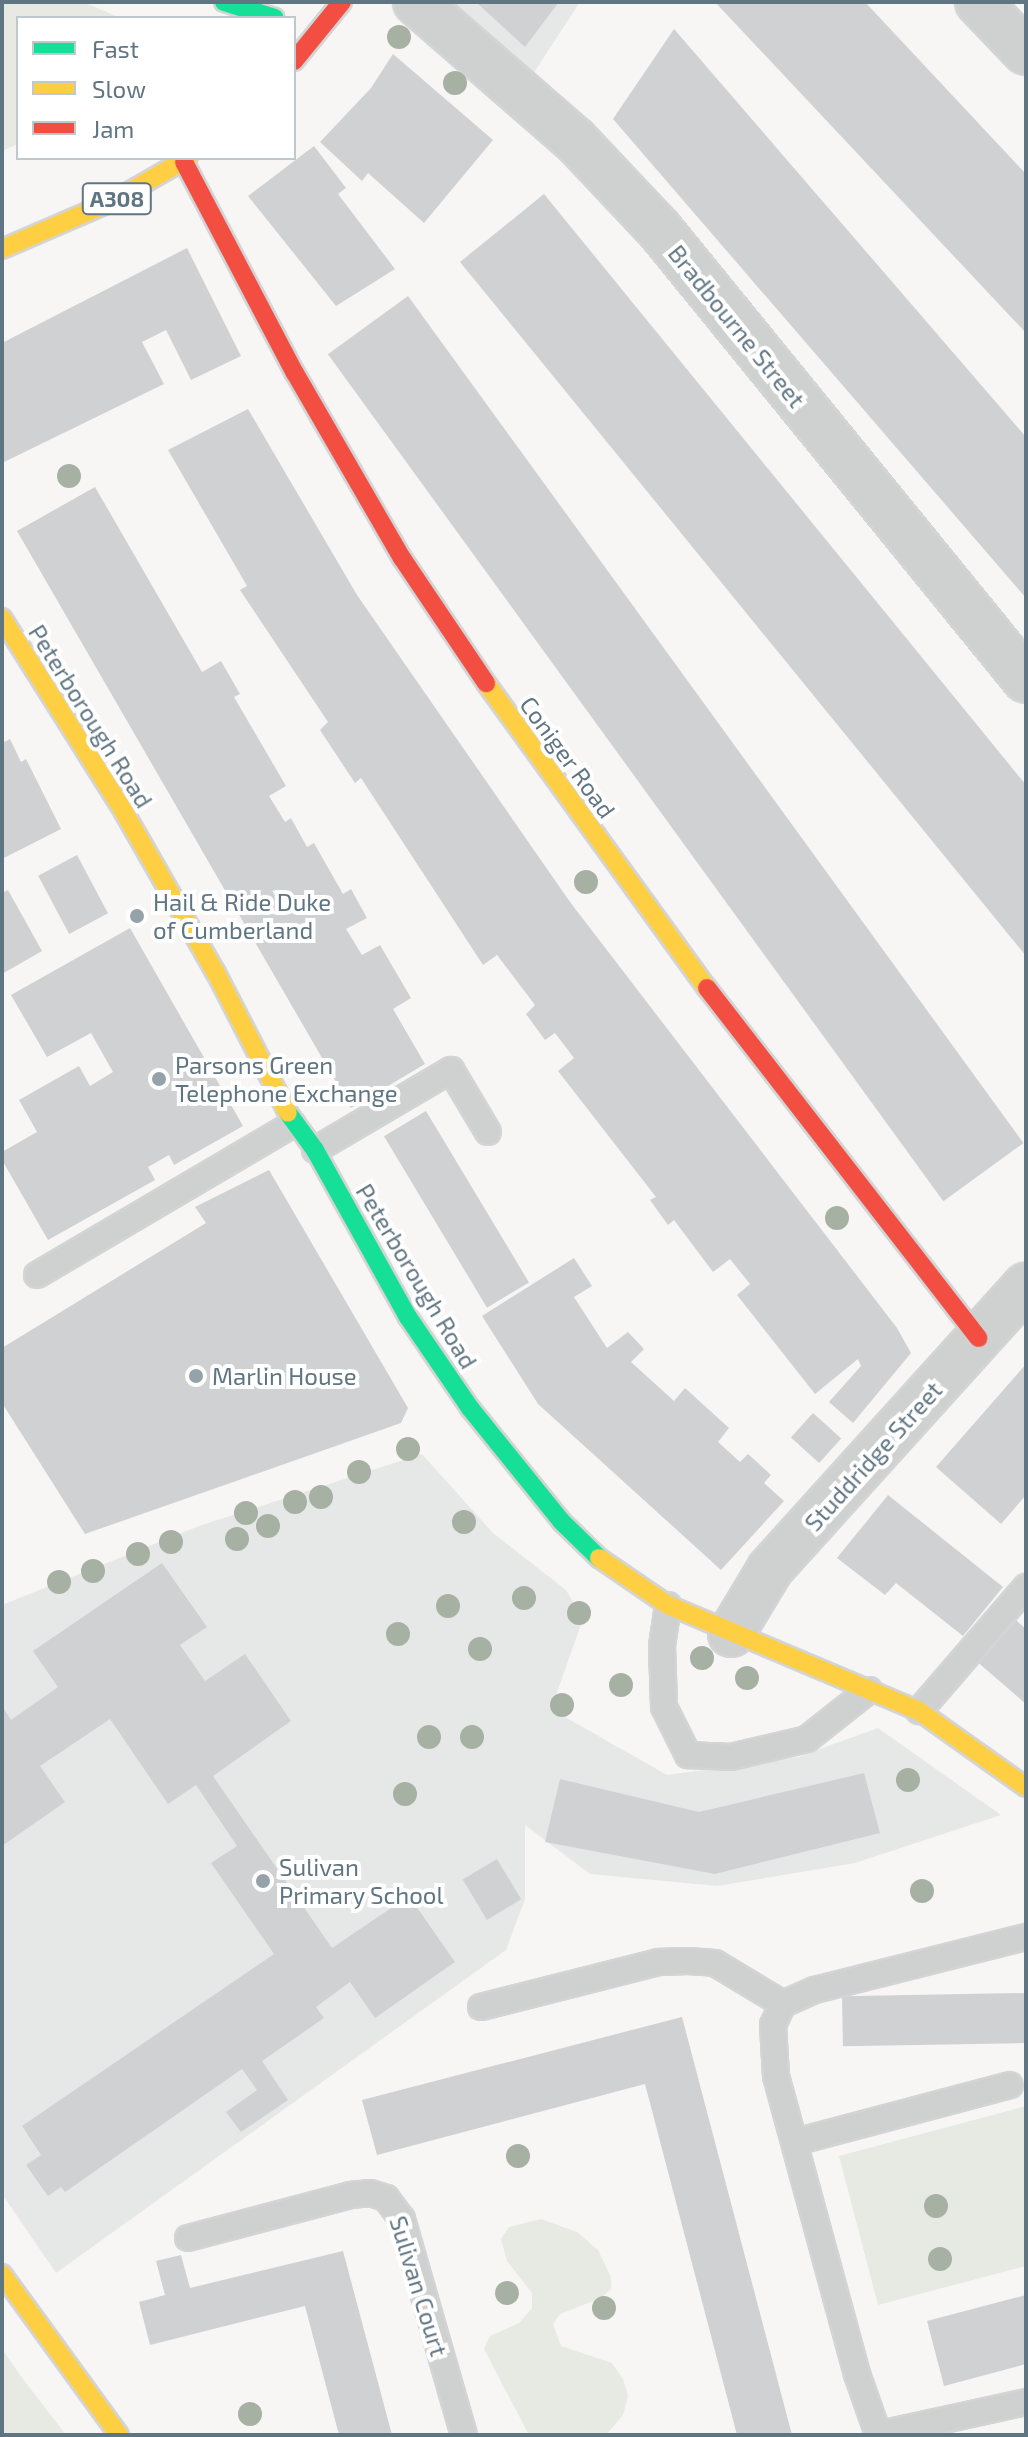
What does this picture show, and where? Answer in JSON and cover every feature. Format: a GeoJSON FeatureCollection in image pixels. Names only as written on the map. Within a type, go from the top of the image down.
{"type":"FeatureCollection","features":[{"type":"Feature","properties":{"kind":"street"},"geometry":{"type":"LineString","coordinates":[[224,2],[269,16]]}},
{"type":"Feature","properties":{"kind":"street"},"geometry":{"type":"LineString","coordinates":[[296,59],[322,32],[342,2]]}},
{"type":"Feature","properties":{"kind":"street","name":"Bradbourne Street"},"geometry":{"type":"LineString","coordinates":[[416,2],[575,140],[659,229],[1026,680]]}},
{"type":"Feature","properties":{"kind":"street"},"geometry":{"type":"LineString","coordinates":[[978,2],[1026,52]]}},
{"type":"Feature","properties":{"kind":"street"},"geometry":{"type":"LineString","coordinates":[[296,25],[322,32]]}},
{"type":"Feature","properties":{"kind":"street","name":"A308"},"geometry":{"type":"LineString","coordinates":[[2,249],[113,201],[186,160]]}},
{"type":"Feature","properties":{"kind":"street","name":"Coniger Road"},"geometry":{"type":"LineString","coordinates":[[186,160],[295,373],[402,558],[526,742],[747,1042],[978,1338]]}},
{"type":"Feature","properties":{"kind":"street","name":"Peterborough Road"},"geometry":{"type":"LineString","coordinates":[[2,618],[193,933],[293,1124],[315,1150],[408,1317],[470,1408],[562,1522],[609,1567],[668,1605],[919,1711],[1026,1787]]}},
{"type":"Feature","properties":{"kind":"street","name":"Studdridge Street"},"geometry":{"type":"LineString","coordinates":[[731,1634],[770,1569],[1026,1286]]}},
{"type":"Feature","properties":{"kind":"street"},"geometry":{"type":"LineString","coordinates":[[2,2274],[119,2435]]}},
{"type":"Feature","properties":{"kind":"lane"},"geometry":{"type":"LineString","coordinates":[[315,1150],[451,1070],[488,1132]]}},
{"type":"Feature","properties":{"kind":"lane"},"geometry":{"type":"LineString","coordinates":[[37,1275],[293,1124]]}},
{"type":"Feature","properties":{"kind":"lane"},"geometry":{"type":"LineString","coordinates":[[919,1711],[1026,1587]]}},
{"type":"Feature","properties":{"kind":"lane"},"geometry":{"type":"LineString","coordinates":[[668,1605],[662,1646],[664,1707],[688,1755],[731,1757],[807,1739],[869,1690]]}},
{"type":"Feature","properties":{"kind":"lane"},"geometry":{"type":"LineString","coordinates":[[1026,1937],[815,1990],[783,2004],[773,2025],[771,2051],[857,2374],[877,2434],[1026,2402]]}},
{"type":"Feature","properties":{"kind":"lane"},"geometry":{"type":"LineString","coordinates":[[481,2007],[659,1962],[688,1961],[715,1963],[783,2004]]}},
{"type":"Feature","properties":{"kind":"lane"},"geometry":{"type":"LineString","coordinates":[[795,2142],[1010,2085]]}},
{"type":"Feature","properties":{"kind":"lane","name":"Sulivan Court"},"geometry":{"type":"LineString","coordinates":[[188,2238],[351,2195],[370,2193],[386,2198],[402,2219],[464,2435]]}},
{"type":"Feature","properties":{"kind":"shaded area"},"geometry":{"type":"Polygon","coordinates":[[[2,2],[84,2],[116,16],[16,16],[16,145],[2,151],[2,2]]]}},
{"type":"Feature","properties":{"kind":"shaded area"},"geometry":{"type":"Polygon","coordinates":[[[444,2],[580,2],[533,74],[444,2]]]}},
{"type":"Feature","properties":{"kind":"shaded area","name":"Sulivan Primary School"},"geometry":{"type":"Polygon","coordinates":[[[422,1454],[493,1533],[566,1590],[583,1619],[551,1709],[667,1775],[798,1757],[878,1728],[1001,1815],[855,1863],[717,1886],[590,1874],[525,1825],[525,1899],[506,1950],[56,2273],[2,2194],[2,1605],[199,1526],[422,1454]]]}},
{"type":"Feature","properties":{"kind":"shaded area"},"geometry":{"type":"Polygon","coordinates":[[[1026,2106],[1026,2266],[878,2305],[839,2156],[1026,2106]]]}},
{"type":"Feature","properties":{"kind":"shaded area"},"geometry":{"type":"Polygon","coordinates":[[[541,2219],[577,2232],[598,2250],[611,2277],[611,2289],[601,2298],[560,2314],[553,2324],[561,2346],[612,2363],[623,2379],[628,2396],[623,2415],[606,2435],[529,2435],[484,2349],[490,2336],[519,2323],[532,2308],[532,2293],[507,2261],[501,2239],[509,2227],[541,2219]]]}},
{"type":"Feature","properties":{"kind":"shaded area"},"geometry":{"type":"Polygon","coordinates":[[[2,2349],[20,2375],[66,2435],[2,2435],[2,2349]]]}},
{"type":"Feature","properties":{"kind":"building"},"geometry":{"type":"Polygon","coordinates":[[[476,2],[559,2],[525,47],[476,2]]]}},
{"type":"Feature","properties":{"kind":"building"},"geometry":{"type":"Polygon","coordinates":[[[715,2],[865,2],[1026,174],[1026,333],[715,2]]]}},
{"type":"Feature","properties":{"kind":"building"},"geometry":{"type":"Polygon","coordinates":[[[674,29],[1026,437],[1026,598],[613,119],[674,29]]]}},
{"type":"Feature","properties":{"kind":"building"},"geometry":{"type":"Polygon","coordinates":[[[393,54],[493,140],[424,223],[368,173],[362,181],[320,142],[371,88],[393,54]]]}},
{"type":"Feature","properties":{"kind":"building"},"geometry":{"type":"Polygon","coordinates":[[[314,146],[346,188],[338,194],[395,269],[336,306],[248,196],[314,146]]]}},
{"type":"Feature","properties":{"kind":"building"},"geometry":{"type":"Polygon","coordinates":[[[544,194],[1026,785],[1026,956],[460,262],[544,194]]]}},
{"type":"Feature","properties":{"kind":"building"},"geometry":{"type":"Polygon","coordinates":[[[187,248],[241,356],[191,380],[166,330],[142,342],[164,384],[2,463],[2,343],[187,248]]]}},
{"type":"Feature","properties":{"kind":"building"},"geometry":{"type":"Polygon","coordinates":[[[408,296],[1023,1143],[943,1201],[328,354],[408,296]]]}},
{"type":"Feature","properties":{"kind":"building"},"geometry":{"type":"Polygon","coordinates":[[[248,409],[357,595],[570,902],[897,1328],[911,1353],[853,1423],[829,1402],[861,1366],[858,1359],[815,1394],[737,1295],[750,1284],[730,1259],[713,1272],[674,1220],[668,1225],[650,1200],[656,1197],[558,1071],[574,1058],[555,1033],[545,1040],[526,1014],[535,1005],[497,955],[483,965],[361,778],[355,783],[320,730],[328,722],[240,590],[247,586],[168,450],[248,409]]]}},
{"type":"Feature","properties":{"kind":"building"},"geometry":{"type":"Polygon","coordinates":[[[95,487],[202,672],[221,661],[240,694],[234,697],[286,786],[269,796],[285,822],[291,818],[307,847],[314,843],[343,894],[351,889],[367,918],[346,929],[362,955],[380,945],[411,998],[393,1009],[425,1064],[351,1108],[17,531],[95,487]]]}},
{"type":"Feature","properties":{"kind":"building"},"geometry":{"type":"Polygon","coordinates":[[[10,739],[21,762],[26,759],[61,829],[2,859],[2,743],[10,739]]]}},
{"type":"Feature","properties":{"kind":"building"},"geometry":{"type":"Polygon","coordinates":[[[77,855],[108,913],[69,934],[38,876],[77,855]]]}},
{"type":"Feature","properties":{"kind":"building"},"geometry":{"type":"Polygon","coordinates":[[[8,890],[42,951],[2,974],[2,893],[8,890]]]}},
{"type":"Feature","properties":{"kind":"building","name":"Parsons Green Telephone Exchange"},"geometry":{"type":"Polygon","coordinates":[[[130,928],[243,1126],[174,1165],[169,1155],[148,1167],[155,1180],[48,1240],[2,1160],[2,1152],[37,1132],[19,1100],[79,1066],[90,1086],[113,1072],[91,1033],[47,1057],[11,995],[130,928]]]}},
{"type":"Feature","properties":{"kind":"building"},"geometry":{"type":"Polygon","coordinates":[[[426,1111],[529,1282],[487,1308],[384,1136],[426,1111]]]}},
{"type":"Feature","properties":{"kind":"building","name":"Marlin House"},"geometry":{"type":"Polygon","coordinates":[[[269,1170],[408,1408],[401,1423],[85,1534],[2,1403],[2,1348],[206,1223],[195,1207],[269,1170]]]}},
{"type":"Feature","properties":{"kind":"building"},"geometry":{"type":"Polygon","coordinates":[[[574,1258],[592,1286],[574,1297],[607,1348],[628,1332],[644,1349],[631,1362],[674,1401],[685,1388],[729,1428],[718,1442],[740,1462],[748,1454],[771,1475],[764,1483],[784,1501],[721,1570],[538,1404],[482,1316],[574,1258]]]}},
{"type":"Feature","properties":{"kind":"building"},"geometry":{"type":"Polygon","coordinates":[[[1026,1364],[1026,1495],[1001,1524],[936,1467],[1026,1364]]]}},
{"type":"Feature","properties":{"kind":"building"},"geometry":{"type":"Polygon","coordinates":[[[813,1413],[841,1438],[819,1463],[791,1438],[813,1413]]]}},
{"type":"Feature","properties":{"kind":"building"},"geometry":{"type":"Polygon","coordinates":[[[888,1495],[1003,1587],[963,1636],[896,1583],[885,1595],[837,1558],[888,1495]]]}},
{"type":"Feature","properties":{"kind":"building"},"geometry":{"type":"Polygon","coordinates":[[[162,1563],[207,1627],[180,1645],[205,1681],[245,1654],[291,1721],[213,1776],[332,1948],[409,1896],[455,1962],[375,2018],[350,1982],[316,2007],[324,2018],[262,2061],[288,2100],[241,2132],[226,2112],[257,2090],[242,2069],[65,2192],[61,2187],[48,2196],[26,2165],[41,2155],[22,2126],[274,1954],[211,1863],[237,1846],[196,1785],[168,1804],[110,1719],[40,1766],[65,1802],[2,1846],[2,1706],[11,1720],[58,1687],[33,1651],[162,1563]]]}},
{"type":"Feature","properties":{"kind":"building"},"geometry":{"type":"Polygon","coordinates":[[[1011,1616],[1026,1629],[1026,1704],[974,1659],[1011,1616]]]}},
{"type":"Feature","properties":{"kind":"building"},"geometry":{"type":"Polygon","coordinates":[[[864,1773],[880,1833],[715,1874],[545,1842],[560,1779],[699,1812],[864,1773]]]}},
{"type":"Feature","properties":{"kind":"building"},"geometry":{"type":"Polygon","coordinates":[[[497,1859],[521,1899],[487,1920],[463,1880],[497,1859]]]}},
{"type":"Feature","properties":{"kind":"building"},"geometry":{"type":"Polygon","coordinates":[[[1025,1993],[1026,2043],[843,2046],[842,1996],[1025,1993]]]}},
{"type":"Feature","properties":{"kind":"building"},"geometry":{"type":"Polygon","coordinates":[[[682,2017],[792,2435],[737,2435],[645,2084],[377,2155],[362,2100],[682,2017]]]}},
{"type":"Feature","properties":{"kind":"building"},"geometry":{"type":"Polygon","coordinates":[[[343,2251],[392,2435],[339,2435],[305,2306],[150,2345],[139,2302],[165,2295],[156,2261],[181,2255],[190,2288],[343,2251]]]}},
{"type":"Feature","properties":{"kind":"building"},"geometry":{"type":"Polygon","coordinates":[[[1026,2295],[1026,2364],[944,2386],[927,2321],[1026,2295]]]}},
{"type":"Feature","properties":{"kind":"traffic: fast"},"geometry":{"type":"LineString","coordinates":[[224,2],[269,16]]}},
{"type":"Feature","properties":{"kind":"traffic: fast"},"geometry":{"type":"LineString","coordinates":[[288,1113],[315,1150],[408,1317],[470,1408],[562,1522],[599,1558]]}},
{"type":"Feature","properties":{"kind":"traffic: slow"},"geometry":{"type":"LineString","coordinates":[[2,249],[113,201],[185,160]]}},
{"type":"Feature","properties":{"kind":"traffic: slow"},"geometry":{"type":"LineString","coordinates":[[2,618],[124,812],[216,973],[288,1113]]}},
{"type":"Feature","properties":{"kind":"traffic: slow"},"geometry":{"type":"LineString","coordinates":[[486,683],[707,988]]}},
{"type":"Feature","properties":{"kind":"traffic: slow"},"geometry":{"type":"LineString","coordinates":[[599,1558],[668,1605],[919,1711],[1026,1787]]}},
{"type":"Feature","properties":{"kind":"traffic: slow"},"geometry":{"type":"LineString","coordinates":[[2,2274],[119,2435]]}},
{"type":"Feature","properties":{"kind":"traffic: jam"},"geometry":{"type":"LineString","coordinates":[[296,59],[342,2]]}},
{"type":"Feature","properties":{"kind":"traffic: jam"},"geometry":{"type":"LineString","coordinates":[[184,162],[295,373],[402,558],[486,683]]}},
{"type":"Feature","properties":{"kind":"traffic: jam"},"geometry":{"type":"LineString","coordinates":[[707,988],[978,1338]]}},
{"type":"Feature","properties":{"kind":"place","name":"Hail & Ride Duke of Cumberland"},"geometry":{"type":"Point","coordinates":[137,916]}},
{"type":"Feature","properties":{"kind":"place","name":"Parsons Green Telephone Exchange"},"geometry":{"type":"Point","coordinates":[159,1079]}},
{"type":"Feature","properties":{"kind":"place","name":"Marlin House"},"geometry":{"type":"Point","coordinates":[196,1376]}},
{"type":"Feature","properties":{"kind":"place","name":"Sulivan Primary School"},"geometry":{"type":"Point","coordinates":[263,1881]}}]}
